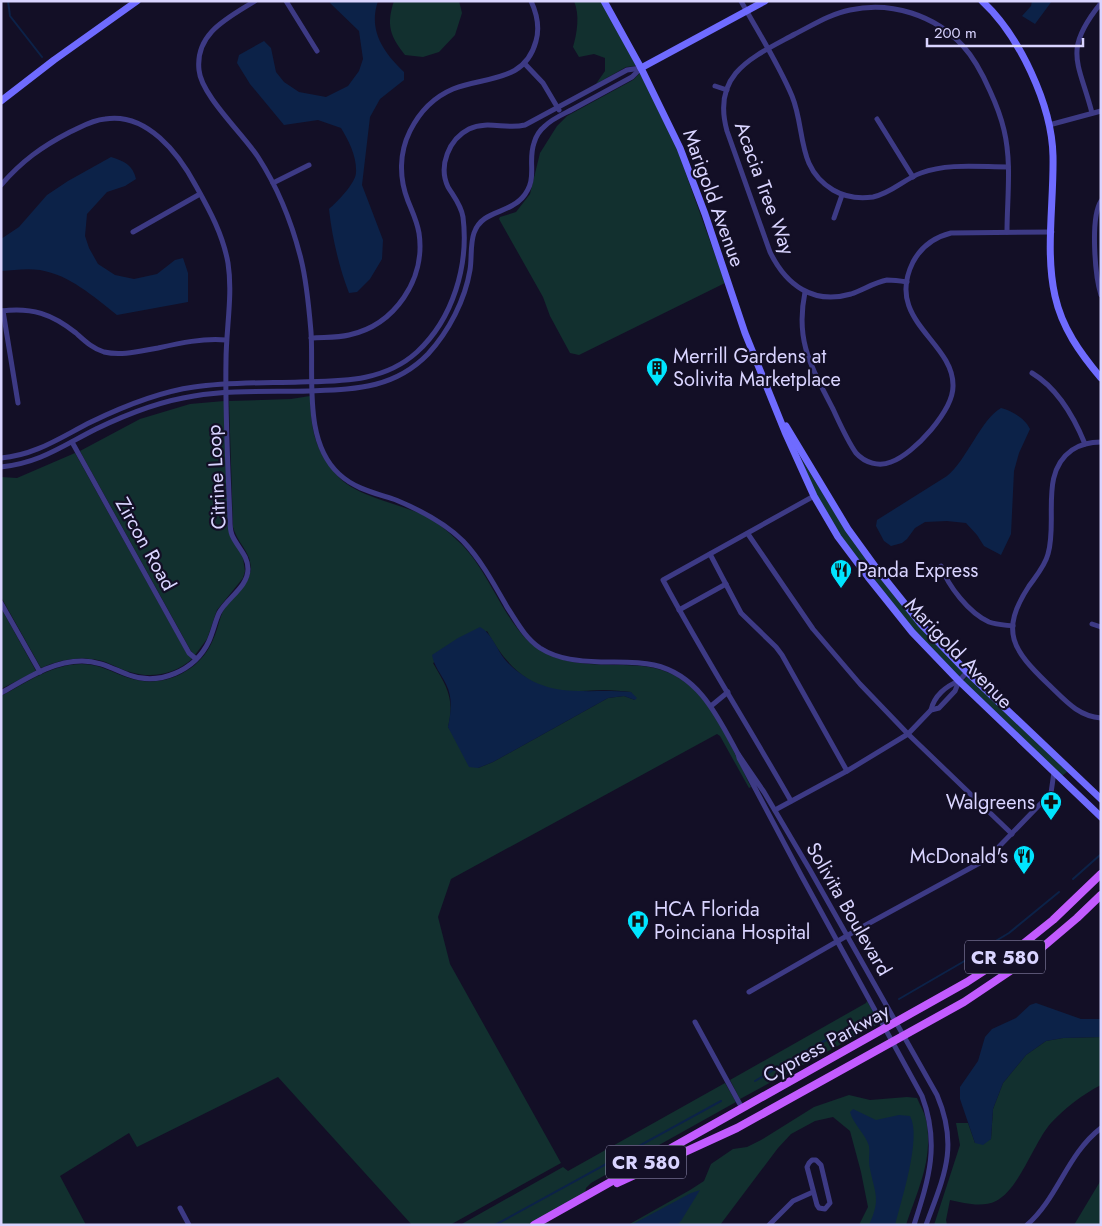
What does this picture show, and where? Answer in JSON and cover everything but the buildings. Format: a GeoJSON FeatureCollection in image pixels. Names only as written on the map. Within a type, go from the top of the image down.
{"type":"FeatureCollection","features":[{"type":"Feature","properties":{"kind":"main road"},"geometry":{"type":"LineString","coordinates":[[1,101],[54,60],[137,1]]}},
{"type":"Feature","properties":{"kind":"main road","name":"Marigold Avenue"},"geometry":{"type":"LineString","coordinates":[[604,1],[641,68],[680,148],[705,214],[745,333],[793,454],[814,496],[838,537],[912,632],[959,681],[1101,817]]}},
{"type":"Feature","properties":{"kind":"main road"},"geometry":{"type":"LineString","coordinates":[[641,68],[765,1]]}},
{"type":"Feature","properties":{"kind":"main road"},"geometry":{"type":"LineString","coordinates":[[982,1],[997,16],[1015,41],[1039,93],[1049,125],[1053,155],[1051,268],[1058,306],[1076,346],[1101,378]]}},
{"type":"Feature","properties":{"kind":"main road","name":"Marigold Avenue"},"geometry":{"type":"LineString","coordinates":[[778,413],[830,501],[877,569],[921,624],[967,672],[1101,799]]}},
{"type":"Feature","properties":{"kind":"main road","name":"Cypress Parkway"},"geometry":{"type":"LineString","coordinates":[[534,1225],[967,982],[1013,952],[1053,920],[1101,874]]}},
{"type":"Feature","properties":{"kind":"main road","name":"Cypress Parkway"},"geometry":{"type":"LineString","coordinates":[[550,1216],[737,1128],[964,1002],[1012,970],[1056,937],[1101,895]]}},
{"type":"Feature","properties":{"kind":"street","name":"Solivita Boulevard"},"geometry":{"type":"LineString","coordinates":[[255,1],[222,22],[209,34],[200,51],[199,69],[201,81],[208,93],[248,143],[273,184],[296,239],[306,284],[311,338],[314,421],[318,440],[326,458],[338,473],[358,488],[395,500],[426,513],[461,540],[477,557],[522,630],[539,647],[556,656],[581,661],[638,662],[656,665],[679,675],[695,686],[711,706],[738,754],[775,810],[937,1095],[947,1130],[948,1151],[945,1172],[926,1225]]}},
{"type":"Feature","properties":{"kind":"street"},"geometry":{"type":"LineString","coordinates":[[286,1],[317,51]]}},
{"type":"Feature","properties":{"kind":"street"},"geometry":{"type":"LineString","coordinates":[[311,338],[348,335],[371,327],[394,311],[410,289],[418,263],[420,240],[417,225],[405,193],[402,168],[408,136],[419,116],[430,104],[446,92],[468,84],[505,75],[524,63],[532,52],[538,32],[537,17],[530,1]]}},
{"type":"Feature","properties":{"kind":"street"},"geometry":{"type":"LineString","coordinates":[[741,1],[794,102],[801,126],[804,153],[811,169],[822,182],[842,195],[863,198],[877,196],[890,191],[913,177],[932,170],[948,167],[1008,167]]}},
{"type":"Feature","properties":{"kind":"street"},"geometry":{"type":"LineString","coordinates":[[1092,113],[1077,68],[1076,54],[1082,32],[1101,3]]}},
{"type":"Feature","properties":{"kind":"street","name":"Acacia Tree Way"},"geometry":{"type":"LineString","coordinates":[[907,282],[887,280],[852,294],[838,297],[822,296],[805,292],[790,281],[777,266],[770,252],[725,124],[724,110],[727,90],[733,77],[742,65],[767,49],[822,20],[852,9],[887,7],[910,12],[931,20],[964,46],[980,69],[1002,121],[1007,146],[1008,167],[1007,232]]}},
{"type":"Feature","properties":{"kind":"street"},"geometry":{"type":"LineString","coordinates":[[524,63],[543,83],[561,115]]}},
{"type":"Feature","properties":{"kind":"street"},"geometry":{"type":"LineString","coordinates":[[1,458],[33,452],[99,418],[145,398],[175,390],[225,384],[354,380],[376,376],[402,364],[424,346],[438,326],[451,302],[462,267],[462,212],[459,203],[448,186],[445,174],[445,160],[451,146],[461,134],[475,127],[486,124],[509,127],[529,123],[627,70],[641,68]]}},
{"type":"Feature","properties":{"kind":"street"},"geometry":{"type":"LineString","coordinates":[[1,467],[16,466],[36,460],[120,418],[150,407],[196,395],[356,389],[384,382],[411,368],[432,348],[446,329],[462,298],[469,274],[472,239],[476,227],[486,218],[512,206],[525,194],[532,176],[532,150],[537,135],[546,124],[632,77],[641,68]]}},
{"type":"Feature","properties":{"kind":"street"},"geometry":{"type":"LineString","coordinates":[[716,86],[727,90]]}},
{"type":"Feature","properties":{"kind":"street"},"geometry":{"type":"LineString","coordinates":[[1049,125],[1101,111]]}},
{"type":"Feature","properties":{"kind":"street"},"geometry":{"type":"LineString","coordinates":[[1,185],[19,165],[52,141],[98,120],[112,118],[138,123],[157,136],[180,161],[213,216],[222,238],[228,264],[230,291],[226,340],[226,394]]}},
{"type":"Feature","properties":{"kind":"street"},"geometry":{"type":"LineString","coordinates":[[877,119],[913,177]]}},
{"type":"Feature","properties":{"kind":"street"},"geometry":{"type":"LineString","coordinates":[[273,184],[309,165]]}},
{"type":"Feature","properties":{"kind":"street"},"geometry":{"type":"LineString","coordinates":[[133,232],[200,194]]}},
{"type":"Feature","properties":{"kind":"street"},"geometry":{"type":"LineString","coordinates":[[834,218],[842,195]]}},
{"type":"Feature","properties":{"kind":"street"},"geometry":{"type":"LineString","coordinates":[[1101,201],[1097,209],[1096,218],[1101,295]]}},
{"type":"Feature","properties":{"kind":"street"},"geometry":{"type":"LineString","coordinates":[[805,292],[801,324],[804,345],[810,362],[856,454],[868,462],[881,464],[895,460],[918,442],[943,414],[953,395],[953,379],[950,368],[912,314],[908,300],[907,282],[912,264],[917,256],[940,236],[958,232],[1052,232]]}},
{"type":"Feature","properties":{"kind":"street"},"geometry":{"type":"LineString","coordinates":[[18,404],[2,311],[16,309],[34,311],[50,316],[63,323],[90,346],[117,354],[134,353],[194,341],[226,340]]}},
{"type":"Feature","properties":{"kind":"street"},"geometry":{"type":"LineString","coordinates":[[1032,373],[1048,384],[1064,405],[1076,422],[1085,444]]}},
{"type":"Feature","properties":{"kind":"street","name":"Citrine Loop"},"geometry":{"type":"LineString","coordinates":[[1,693],[40,672],[67,662],[99,663],[129,675],[154,679],[182,670],[196,659],[209,641],[219,612],[245,580],[248,572],[246,557],[232,535],[231,528],[226,394]]}},
{"type":"Feature","properties":{"kind":"street","name":"Zircon Road"},"geometry":{"type":"LineString","coordinates":[[72,442],[189,653],[196,659]]}},
{"type":"Feature","properties":{"kind":"street"},"geometry":{"type":"LineString","coordinates":[[1101,442],[1085,444],[1068,454],[1059,465],[1052,487],[1048,554],[1019,602],[1012,626],[1016,646],[1026,662],[1071,706],[1085,714],[1101,718]]}},
{"type":"Feature","properties":{"kind":"street"},"geometry":{"type":"LineString","coordinates":[[791,801],[663,580],[814,496]]}},
{"type":"Feature","properties":{"kind":"street"},"geometry":{"type":"LineString","coordinates":[[748,534],[813,629],[860,684],[908,734],[1012,834]]}},
{"type":"Feature","properties":{"kind":"street"},"geometry":{"type":"LineString","coordinates":[[710,554],[741,613],[776,647],[782,656],[846,771]]}},
{"type":"Feature","properties":{"kind":"street"},"geometry":{"type":"LineString","coordinates":[[941,566],[950,586],[974,612],[990,622],[1012,626]]}},
{"type":"Feature","properties":{"kind":"street"},"geometry":{"type":"LineString","coordinates":[[679,610],[726,584]]}},
{"type":"Feature","properties":{"kind":"street"},"geometry":{"type":"LineString","coordinates":[[1,603],[40,672]]}},
{"type":"Feature","properties":{"kind":"street"},"geometry":{"type":"LineString","coordinates":[[1092,624],[1101,626]]}},
{"type":"Feature","properties":{"kind":"street"},"geometry":{"type":"LineString","coordinates":[[775,810],[908,734],[931,710],[939,708],[955,691],[959,681],[967,672]]}},
{"type":"Feature","properties":{"kind":"street"},"geometry":{"type":"LineString","coordinates":[[931,710],[932,702],[948,685],[959,681]]}},
{"type":"Feature","properties":{"kind":"street"},"geometry":{"type":"LineString","coordinates":[[711,706],[728,692]]}},
{"type":"Feature","properties":{"kind":"street","name":"Solivita Boulevard"},"geometry":{"type":"LineString","coordinates":[[738,754],[837,942],[922,1096],[932,1133],[932,1146],[930,1163],[914,1225]]}},
{"type":"Feature","properties":{"kind":"street"},"geometry":{"type":"LineString","coordinates":[[749,992],[987,859],[1050,793],[1054,772]]}},
{"type":"Feature","properties":{"kind":"street"},"geometry":{"type":"LineString","coordinates":[[695,1022],[742,1108]]}},
{"type":"Feature","properties":{"kind":"street"},"geometry":{"type":"LineString","coordinates":[[1027,1225],[1042,1209],[1079,1149],[1101,1128]]}},
{"type":"Feature","properties":{"kind":"street"},"geometry":{"type":"LineString","coordinates":[[816,1160],[821,1165],[830,1203],[829,1207],[825,1209],[819,1208],[814,1192],[807,1167],[809,1163],[816,1160]]}},
{"type":"Feature","properties":{"kind":"street"},"geometry":{"type":"LineString","coordinates":[[769,1225],[793,1201],[814,1192]]}},
{"type":"Feature","properties":{"kind":"street"},"geometry":{"type":"LineString","coordinates":[[180,1208],[189,1225]]}},
{"type":"Feature","properties":{"kind":"green space"},"geometry":{"type":"Polygon","coordinates":[[[394,1],[459,1],[462,13],[455,35],[439,52],[423,57],[405,55],[396,42],[391,30],[390,17],[394,1]]]}},
{"type":"Feature","properties":{"kind":"green space"},"geometry":{"type":"Polygon","coordinates":[[[574,1],[601,1],[636,66],[626,67],[596,84],[605,71],[605,58],[594,54],[579,57],[573,47],[577,24],[577,12],[574,1]]]}},
{"type":"Feature","properties":{"kind":"green space"},"geometry":{"type":"Polygon","coordinates":[[[640,73],[677,149],[725,283],[579,355],[570,353],[550,316],[543,297],[499,219],[516,212],[530,194],[540,153],[557,126],[567,116],[633,80],[640,73]]]}},
{"type":"Feature","properties":{"kind":"green space"},"geometry":{"type":"Polygon","coordinates":[[[310,396],[311,418],[315,437],[322,455],[335,473],[353,488],[412,510],[432,520],[446,530],[470,554],[517,629],[540,650],[566,661],[654,668],[673,675],[689,685],[703,699],[725,733],[751,787],[749,788],[720,736],[717,734],[451,879],[438,917],[450,964],[561,1163],[450,1225],[412,1225],[278,1077],[137,1147],[129,1133],[60,1176],[86,1225],[1,1225],[1,696],[40,675],[71,665],[95,665],[129,678],[141,681],[154,681],[166,680],[177,676],[198,662],[212,642],[225,609],[250,576],[249,558],[233,527],[229,401],[291,399],[310,396]],[[487,631],[433,663],[446,686],[450,701],[451,709],[448,727],[478,768],[493,762],[608,698],[624,696],[635,700],[631,692],[614,690],[566,691],[543,687],[514,668],[499,650],[487,631]]]}},
{"type":"Feature","properties":{"kind":"green space"},"geometry":{"type":"Polygon","coordinates":[[[224,401],[228,527],[243,558],[245,571],[243,578],[217,610],[207,639],[195,655],[191,651],[80,451],[140,419],[190,404],[224,401]]]}},
{"type":"Feature","properties":{"kind":"green space"},"geometry":{"type":"Polygon","coordinates":[[[797,452],[846,531],[964,672],[959,677],[914,630],[840,535],[816,494],[797,452]]]}},
{"type":"Feature","properties":{"kind":"green space"},"geometry":{"type":"Polygon","coordinates":[[[75,453],[187,654],[192,659],[171,672],[155,675],[138,674],[102,661],[83,658],[61,661],[41,668],[1,597],[1,477],[17,478],[75,453]]]}},
{"type":"Feature","properties":{"kind":"green space"},"geometry":{"type":"Polygon","coordinates":[[[1,608],[36,671],[1,689],[1,608]]]}},
{"type":"Feature","properties":{"kind":"green space"},"geometry":{"type":"Polygon","coordinates":[[[968,676],[1068,771],[1062,776],[963,681],[968,676]]]}},
{"type":"Feature","properties":{"kind":"green space"},"geometry":{"type":"Polygon","coordinates":[[[867,1001],[880,1023],[740,1099],[730,1080],[867,1001]]]}},
{"type":"Feature","properties":{"kind":"green space"},"geometry":{"type":"Polygon","coordinates":[[[1101,1037],[1101,1085],[1074,1102],[1051,1123],[1012,1187],[1004,1195],[991,1203],[973,1204],[950,1200],[946,1220],[947,1225],[934,1225],[960,1145],[956,1123],[968,1123],[975,1143],[991,1139],[993,1109],[1003,1083],[1026,1055],[1046,1041],[1063,1038],[1101,1037]]]}},
{"type":"Feature","properties":{"kind":"green space"},"geometry":{"type":"Polygon","coordinates":[[[725,1083],[736,1102],[591,1183],[586,1188],[585,1193],[528,1225],[460,1225],[563,1167],[568,1171],[725,1083]]]}},
{"type":"Feature","properties":{"kind":"green space"},"geometry":{"type":"Polygon","coordinates":[[[849,1095],[870,1100],[917,1098],[923,1111],[928,1133],[928,1147],[924,1173],[906,1225],[859,1225],[868,1207],[861,1172],[850,1131],[833,1117],[815,1121],[791,1134],[778,1148],[720,1225],[628,1225],[704,1181],[711,1164],[733,1149],[747,1147],[814,1107],[849,1095]]]}},
{"type":"Feature","properties":{"kind":"green space"},"geometry":{"type":"Polygon","coordinates":[[[1101,1180],[1101,1225],[1074,1225],[1101,1180]]]}},
{"type":"Feature","properties":{"kind":"water"},"geometry":{"type":"Polygon","coordinates":[[[331,1],[378,1],[375,22],[379,40],[390,57],[404,72],[404,80],[380,99],[370,117],[362,185],[383,240],[382,259],[370,279],[357,292],[349,293],[336,252],[329,209],[345,192],[355,177],[355,161],[350,144],[341,128],[318,120],[284,125],[250,84],[237,63],[239,55],[264,41],[271,48],[276,72],[284,82],[299,92],[326,97],[348,86],[359,71],[363,59],[359,31],[330,3],[331,1]]]}},
{"type":"Feature","properties":{"kind":"water"},"geometry":{"type":"Polygon","coordinates":[[[1032,1],[1052,1],[1035,24],[1022,16],[1031,6],[1032,1]]]}},
{"type":"Feature","properties":{"kind":"water"},"geometry":{"type":"Polygon","coordinates":[[[111,157],[127,164],[133,170],[136,179],[125,186],[107,192],[87,214],[85,236],[89,248],[98,264],[115,275],[134,279],[157,274],[175,260],[183,258],[188,273],[188,302],[117,315],[81,288],[51,273],[30,269],[1,271],[1,239],[19,227],[47,195],[111,157]]]}},
{"type":"Feature","properties":{"kind":"water"},"geometry":{"type":"Polygon","coordinates":[[[1001,408],[1018,416],[1030,429],[1019,453],[1014,471],[1011,534],[1001,555],[984,546],[966,523],[947,521],[925,522],[915,528],[902,543],[891,546],[884,541],[876,526],[877,520],[947,476],[961,460],[987,421],[1001,408]]]}},
{"type":"Feature","properties":{"kind":"water"},"geometry":{"type":"Polygon","coordinates":[[[480,627],[492,639],[508,663],[522,675],[537,683],[551,688],[566,690],[631,692],[637,698],[635,700],[624,696],[608,698],[493,762],[478,768],[469,767],[448,727],[451,710],[450,695],[432,655],[458,638],[480,627]]]}},
{"type":"Feature","properties":{"kind":"water"},"geometry":{"type":"Polygon","coordinates":[[[1036,1003],[1081,1019],[1101,1019],[1101,1037],[1063,1038],[1046,1041],[1026,1055],[1003,1083],[993,1109],[991,1139],[983,1145],[975,1143],[960,1099],[960,1087],[978,1061],[985,1037],[992,1029],[1016,1018],[1030,1005],[1036,1003]]]}},
{"type":"Feature","properties":{"kind":"water"},"geometry":{"type":"Polygon","coordinates":[[[853,1109],[876,1120],[899,1115],[910,1116],[914,1139],[906,1186],[895,1225],[869,1225],[875,1209],[876,1197],[869,1166],[869,1146],[850,1112],[853,1109]]]}},
{"type":"Feature","properties":{"kind":"water"},"geometry":{"type":"Polygon","coordinates":[[[700,1190],[677,1225],[631,1225],[691,1193],[700,1190]]]}},
{"type":"Feature","properties":{"kind":"waterway"},"geometry":{"type":"LineString","coordinates":[[8,1],[10,16],[42,57]]}},
{"type":"Feature","properties":{"kind":"waterway"},"geometry":{"type":"LineString","coordinates":[[1073,879],[1100,855]]}},
{"type":"Feature","properties":{"kind":"waterway"},"geometry":{"type":"LineString","coordinates":[[984,948],[1009,933],[1059,892]]}},
{"type":"Feature","properties":{"kind":"waterway"},"geometry":{"type":"LineString","coordinates":[[899,999],[968,959]]}},
{"type":"Feature","properties":{"kind":"waterway"},"geometry":{"type":"LineString","coordinates":[[755,1081],[798,1055],[866,1019]]}},
{"type":"Feature","properties":{"kind":"waterway"},"geometry":{"type":"LineString","coordinates":[[495,1225],[721,1101]]}},
{"type":"Feature","properties":{"kind":"place","name":"Merrill Gardens at Solivita Marketplace"},"geometry":{"type":"Point","coordinates":[657,387]}},
{"type":"Feature","properties":{"kind":"place","name":"Panda Express"},"geometry":{"type":"Point","coordinates":[841,589]}},
{"type":"Feature","properties":{"kind":"place","name":"Walgreens"},"geometry":{"type":"Point","coordinates":[1051,821]}},
{"type":"Feature","properties":{"kind":"place","name":"McDonald's"},"geometry":{"type":"Point","coordinates":[1024,875]}},
{"type":"Feature","properties":{"kind":"place","name":"HCA Florida Poinciana Hospital"},"geometry":{"type":"Point","coordinates":[638,940]}}]}
